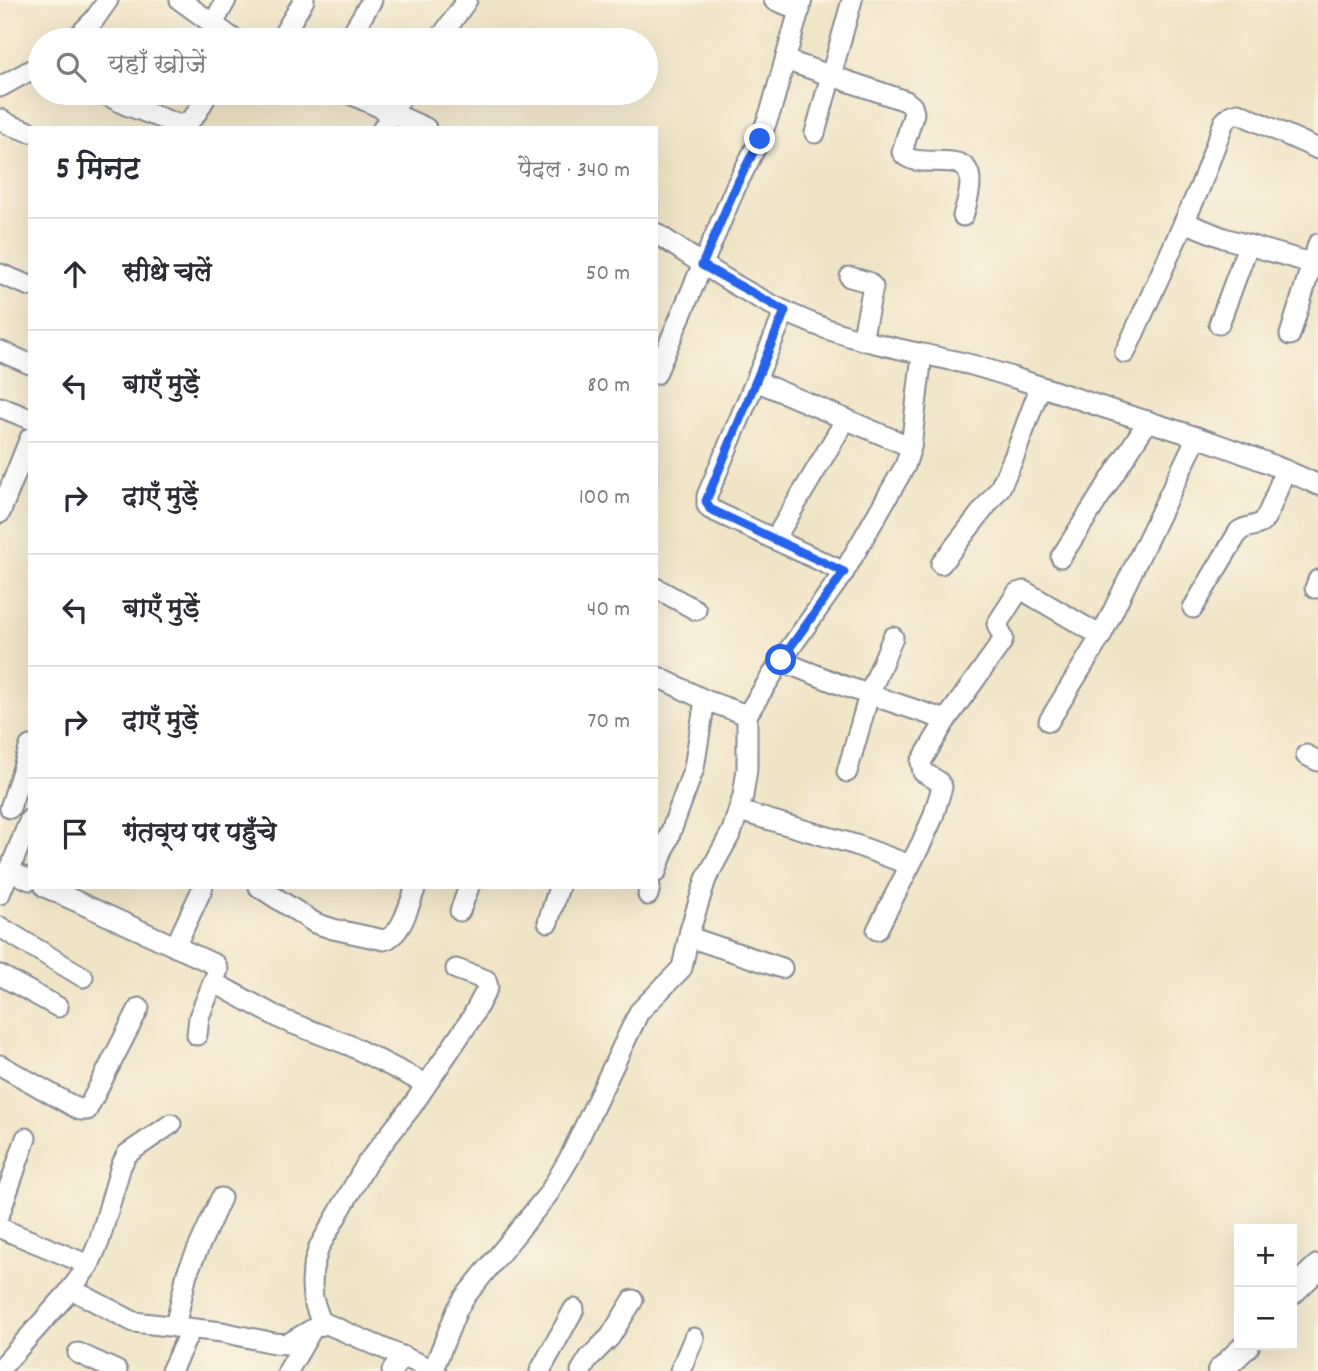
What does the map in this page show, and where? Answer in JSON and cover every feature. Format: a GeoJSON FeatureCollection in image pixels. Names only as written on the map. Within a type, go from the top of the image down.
{"type":"FeatureCollection","features":[{"type":"Feature","properties":{"kind":"main road"},"geometry":{"type":"LineString","coordinates":[[1297,1288],[1318,1267]]}},
{"type":"Feature","properties":{"kind":"main road"},"geometry":{"type":"LineString","coordinates":[[1297,1305],[1318,1286]]}},
{"type":"Feature","properties":{"kind":"main road"},"geometry":{"type":"LineString","coordinates":[[1220,1371],[1242,1350]]}},
{"type":"Feature","properties":{"kind":"street"},"geometry":{"type":"LineString","coordinates":[[86,28],[108,0]]}},
{"type":"Feature","properties":{"kind":"street"},"geometry":{"type":"LineString","coordinates":[[180,0],[218,28]]}},
{"type":"Feature","properties":{"kind":"street"},"geometry":{"type":"LineString","coordinates":[[213,24],[226,0]]}},
{"type":"Feature","properties":{"kind":"street"},"geometry":{"type":"LineString","coordinates":[[287,28],[304,0]]}},
{"type":"Feature","properties":{"kind":"street"},"geometry":{"type":"LineString","coordinates":[[355,28],[372,0]]}},
{"type":"Feature","properties":{"kind":"street"},"geometry":{"type":"LineString","coordinates":[[447,28],[467,0]]}},
{"type":"Feature","properties":{"kind":"street"},"geometry":{"type":"LineString","coordinates":[[658,369],[763,130],[785,60],[801,5],[774,0]]}},
{"type":"Feature","properties":{"kind":"street"},"geometry":{"type":"LineString","coordinates":[[815,133],[852,0]]}},
{"type":"Feature","properties":{"kind":"street"},"geometry":{"type":"LineString","coordinates":[[785,60],[906,101],[912,106],[914,113],[902,152],[912,162],[949,160],[964,168],[970,182],[963,216]]}},
{"type":"Feature","properties":{"kind":"street"},"geometry":{"type":"LineString","coordinates":[[0,88],[28,72]]}},
{"type":"Feature","properties":{"kind":"street"},"geometry":{"type":"LineString","coordinates":[[125,105],[180,125],[193,119],[201,105]]}},
{"type":"Feature","properties":{"kind":"street"},"geometry":{"type":"LineString","coordinates":[[365,105],[387,120],[416,126]]}},
{"type":"Feature","properties":{"kind":"street"},"geometry":{"type":"LineString","coordinates":[[387,120],[396,105]]}},
{"type":"Feature","properties":{"kind":"street"},"geometry":{"type":"LineString","coordinates":[[1125,352],[1200,187],[1224,122],[1231,115],[1238,113],[1318,149]]}},
{"type":"Feature","properties":{"kind":"street"},"geometry":{"type":"LineString","coordinates":[[0,119],[28,131]]}},
{"type":"Feature","properties":{"kind":"street"},"geometry":{"type":"LineString","coordinates":[[1184,222],[1248,246],[1311,263]]}},
{"type":"Feature","properties":{"kind":"street"},"geometry":{"type":"LineString","coordinates":[[658,234],[702,265],[785,311],[826,329],[970,365],[1148,421],[1285,470],[1318,485]]}},
{"type":"Feature","properties":{"kind":"street"},"geometry":{"type":"LineString","coordinates":[[1290,335],[1318,244]]}},
{"type":"Feature","properties":{"kind":"street"},"geometry":{"type":"LineString","coordinates":[[1219,324],[1248,246]]}},
{"type":"Feature","properties":{"kind":"street"},"geometry":{"type":"LineString","coordinates":[[0,274],[28,279]]}},
{"type":"Feature","properties":{"kind":"street"},"geometry":{"type":"LineString","coordinates":[[850,277],[868,282],[873,287],[862,340]]}},
{"type":"Feature","properties":{"kind":"street"},"geometry":{"type":"LineString","coordinates":[[785,311],[706,501],[710,509],[844,572]]}},
{"type":"Feature","properties":{"kind":"street"},"geometry":{"type":"LineString","coordinates":[[0,351],[28,363]]}},
{"type":"Feature","properties":{"kind":"street"},"geometry":{"type":"LineString","coordinates":[[71,1289],[134,1322],[222,1332],[287,1344],[317,1327],[332,1326],[397,1364],[435,1370],[448,1331],[464,1298],[534,1213],[559,1177],[639,1012],[682,968],[706,879],[732,831],[739,811],[747,769],[747,715],[781,660],[844,572],[905,466],[911,447],[922,355]]}},
{"type":"Feature","properties":{"kind":"street"},"geometry":{"type":"LineString","coordinates":[[756,381],[911,447]]}},
{"type":"Feature","properties":{"kind":"street"},"geometry":{"type":"LineString","coordinates":[[941,564],[1000,488],[1040,387]]}},
{"type":"Feature","properties":{"kind":"street"},"geometry":{"type":"LineString","coordinates":[[0,407],[28,418]]}},
{"type":"Feature","properties":{"kind":"street"},"geometry":{"type":"LineString","coordinates":[[775,539],[846,419]]}},
{"type":"Feature","properties":{"kind":"street"},"geometry":{"type":"LineString","coordinates":[[1061,556],[1148,421]]}},
{"type":"Feature","properties":{"kind":"street"},"geometry":{"type":"LineString","coordinates":[[1049,721],[1101,636],[1197,437]]}},
{"type":"Feature","properties":{"kind":"street"},"geometry":{"type":"LineString","coordinates":[[0,513],[28,443]]}},
{"type":"Feature","properties":{"kind":"street"},"geometry":{"type":"LineString","coordinates":[[1192,608],[1239,531],[1246,526],[1260,523],[1266,517],[1285,470]]}},
{"type":"Feature","properties":{"kind":"street"},"geometry":{"type":"LineString","coordinates":[[658,589],[695,610]]}},
{"type":"Feature","properties":{"kind":"street"},"geometry":{"type":"LineString","coordinates":[[877,930],[933,817],[942,787],[939,781],[923,772],[921,762],[946,720],[1002,642],[997,624],[1021,591],[1101,636]]}},
{"type":"Feature","properties":{"kind":"street"},"geometry":{"type":"LineString","coordinates":[[847,772],[869,695],[893,637]]}},
{"type":"Feature","properties":{"kind":"street"},"geometry":{"type":"LineString","coordinates":[[781,660],[869,695],[946,720]]}},
{"type":"Feature","properties":{"kind":"street"},"geometry":{"type":"LineString","coordinates":[[658,681],[747,715]]}},
{"type":"Feature","properties":{"kind":"street"},"geometry":{"type":"LineString","coordinates":[[658,867],[694,768],[705,701]]}},
{"type":"Feature","properties":{"kind":"street"},"geometry":{"type":"LineString","coordinates":[[28,751],[5,806],[28,810]]}},
{"type":"Feature","properties":{"kind":"street"},"geometry":{"type":"LineString","coordinates":[[739,811],[856,845],[910,865]]}},
{"type":"Feature","properties":{"kind":"street"},"geometry":{"type":"LineString","coordinates":[[28,824],[3,882],[28,880]]}},
{"type":"Feature","properties":{"kind":"street"},"geometry":{"type":"LineString","coordinates":[[49,889],[216,965],[218,970],[199,1017],[197,1035]]}},
{"type":"Feature","properties":{"kind":"street"},"geometry":{"type":"LineString","coordinates":[[175,947],[202,889]]}},
{"type":"Feature","properties":{"kind":"street"},"geometry":{"type":"LineString","coordinates":[[262,889],[316,923],[384,940],[399,929],[415,889]]}},
{"type":"Feature","properties":{"kind":"street"},"geometry":{"type":"LineString","coordinates":[[460,911],[468,889]]}},
{"type":"Feature","properties":{"kind":"street"},"geometry":{"type":"LineString","coordinates":[[548,922],[558,889]]}},
{"type":"Feature","properties":{"kind":"street"},"geometry":{"type":"LineString","coordinates":[[0,927],[83,977]]}},
{"type":"Feature","properties":{"kind":"street"},"geometry":{"type":"LineString","coordinates":[[689,937],[782,968]]}},
{"type":"Feature","properties":{"kind":"street"},"geometry":{"type":"LineString","coordinates":[[288,1371],[317,1327],[312,1284],[319,1247],[367,1163],[412,1106],[471,1019],[488,987],[486,980],[456,969]]}},
{"type":"Feature","properties":{"kind":"street"},"geometry":{"type":"LineString","coordinates":[[0,975],[58,1007]]}},
{"type":"Feature","properties":{"kind":"street"},"geometry":{"type":"LineString","coordinates":[[213,982],[283,1020],[349,1045],[426,1084]]}},
{"type":"Feature","properties":{"kind":"street"},"geometry":{"type":"LineString","coordinates":[[0,1065],[80,1110],[87,1110],[139,1008]]}},
{"type":"Feature","properties":{"kind":"street"},"geometry":{"type":"LineString","coordinates":[[0,1369],[89,1265],[127,1154],[171,1124]]}},
{"type":"Feature","properties":{"kind":"street"},"geometry":{"type":"LineString","coordinates":[[0,1213],[26,1138]]}},
{"type":"Feature","properties":{"kind":"street"},"geometry":{"type":"LineString","coordinates":[[172,1371],[183,1328],[187,1273],[220,1198]]}},
{"type":"Feature","properties":{"kind":"street"},"geometry":{"type":"LineString","coordinates":[[0,1228],[89,1265]]}},
{"type":"Feature","properties":{"kind":"street"},"geometry":{"type":"LineString","coordinates":[[581,1371],[589,1358],[610,1337],[634,1300]]}},
{"type":"Feature","properties":{"kind":"street"},"geometry":{"type":"LineString","coordinates":[[540,1371],[573,1309]]}},
{"type":"Feature","properties":{"kind":"street"},"geometry":{"type":"LineString","coordinates":[[680,1371],[694,1338]]}},
{"type":"Feature","properties":{"kind":"street"},"geometry":{"type":"LineString","coordinates":[[78,1353],[117,1371]]}},
{"type":"Feature","properties":{"kind":"route"},"geometry":{"type":"LineString","coordinates":[[760,139],[736,186],[702,265],[785,311],[706,501],[710,509],[844,572],[781,660]]}}]}
